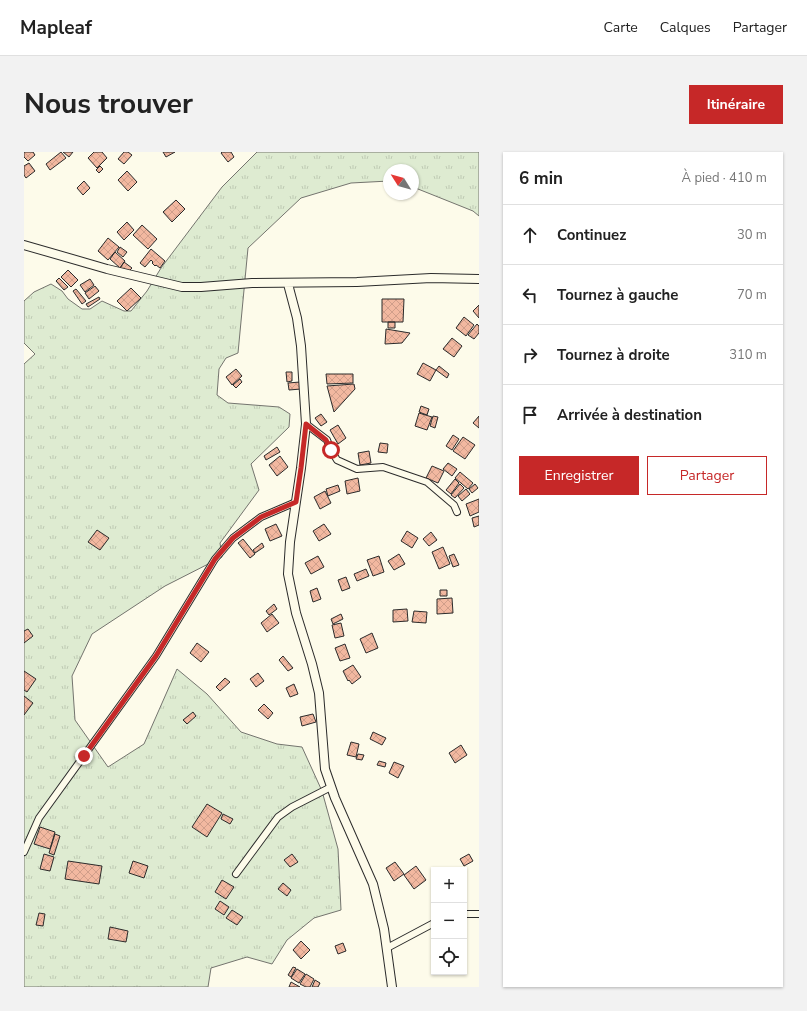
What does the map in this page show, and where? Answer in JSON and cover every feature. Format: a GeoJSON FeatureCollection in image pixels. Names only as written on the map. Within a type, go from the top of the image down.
{"type":"FeatureCollection","features":[{"type":"Feature","properties":{"kind":"street"},"geometry":{"type":"LineString","coordinates":[[24,245],[107,270],[182,287],[252,283],[288,284],[431,278],[479,279]]}},
{"type":"Feature","properties":{"kind":"street"},"geometry":{"type":"LineString","coordinates":[[288,284],[297,318],[301,346],[306,424],[288,574],[296,613],[312,664],[319,693],[325,769],[335,798],[373,884],[384,929],[392,987]]}},
{"type":"Feature","properties":{"kind":"street"},"geometry":{"type":"LineString","coordinates":[[306,424],[326,440],[337,460],[357,469],[383,467],[427,482],[454,505],[457,512]]}},
{"type":"Feature","properties":{"kind":"street"},"geometry":{"type":"LineString","coordinates":[[24,852],[38,818],[156,656],[215,559],[233,538],[261,517],[296,502]]}},
{"type":"Feature","properties":{"kind":"street"},"geometry":{"type":"LineString","coordinates":[[236,874],[278,817],[292,807],[331,787]]}},
{"type":"Feature","properties":{"kind":"street"},"geometry":{"type":"LineString","coordinates":[[467,914],[479,914]]}},
{"type":"Feature","properties":{"kind":"street"},"geometry":{"type":"LineString","coordinates":[[386,948],[431,925]]}},
{"type":"Feature","properties":{"kind":"green space"},"geometry":{"type":"Polygon","coordinates":[[[257,152],[479,152],[479,216],[473,211],[419,189],[419,164],[383,164],[383,181],[351,183],[301,198],[248,248],[238,353],[226,358],[219,369],[217,395],[228,403],[279,407],[290,414],[289,427],[251,464],[259,490],[220,543],[222,557],[165,586],[92,634],[72,676],[75,720],[108,767],[144,744],[177,669],[207,694],[241,732],[277,744],[302,747],[322,791],[338,849],[341,910],[314,918],[287,940],[272,964],[247,957],[211,968],[208,987],[24,987],[24,364],[35,354],[24,343],[24,301],[34,292],[51,284],[62,291],[68,299],[82,309],[90,309],[102,301],[124,311],[131,311],[147,291],[161,268],[222,187],[257,152]]]}},
{"type":"Feature","properties":{"kind":"building"},"geometry":{"type":"Polygon","coordinates":[[[24,152],[33,152],[35,155],[28,161],[24,157],[24,152]]]}},
{"type":"Feature","properties":{"kind":"building"},"geometry":{"type":"Polygon","coordinates":[[[61,152],[66,158],[50,170],[46,164],[61,152]]]}},
{"type":"Feature","properties":{"kind":"building"},"geometry":{"type":"Polygon","coordinates":[[[63,152],[73,152],[69,157],[63,152]]]}},
{"type":"Feature","properties":{"kind":"building"},"geometry":{"type":"Polygon","coordinates":[[[94,152],[102,152],[107,158],[97,168],[88,158],[94,152]]]}},
{"type":"Feature","properties":{"kind":"building"},"geometry":{"type":"Polygon","coordinates":[[[124,152],[128,152],[132,155],[124,164],[118,159],[124,152]]]}},
{"type":"Feature","properties":{"kind":"building"},"geometry":{"type":"Polygon","coordinates":[[[163,152],[175,152],[166,157],[163,152]]]}},
{"type":"Feature","properties":{"kind":"building"},"geometry":{"type":"Polygon","coordinates":[[[231,152],[234,157],[228,162],[221,153],[231,152]]]}},
{"type":"Feature","properties":{"kind":"building"},"geometry":{"type":"Polygon","coordinates":[[[29,163],[35,171],[26,178],[24,175],[24,166],[29,163]]]}},
{"type":"Feature","properties":{"kind":"building"},"geometry":{"type":"Polygon","coordinates":[[[100,166],[103,169],[99,173],[96,170],[100,166]]]}},
{"type":"Feature","properties":{"kind":"building"},"geometry":{"type":"Polygon","coordinates":[[[127,171],[137,182],[128,191],[118,180],[127,171]]]}},
{"type":"Feature","properties":{"kind":"building"},"geometry":{"type":"Polygon","coordinates":[[[84,181],[90,188],[83,195],[77,188],[84,181]]]}},
{"type":"Feature","properties":{"kind":"building"},"geometry":{"type":"Polygon","coordinates":[[[176,200],[185,209],[172,222],[163,212],[176,200]]]}},
{"type":"Feature","properties":{"kind":"building"},"geometry":{"type":"Polygon","coordinates":[[[127,222],[134,230],[124,240],[117,232],[127,222]]]}},
{"type":"Feature","properties":{"kind":"building"},"geometry":{"type":"Polygon","coordinates":[[[142,225],[157,239],[148,249],[133,235],[142,225]]]}},
{"type":"Feature","properties":{"kind":"building"},"geometry":{"type":"Polygon","coordinates":[[[108,238],[119,247],[108,260],[98,251],[108,238]]]}},
{"type":"Feature","properties":{"kind":"building"},"geometry":{"type":"Polygon","coordinates":[[[120,247],[127,252],[123,257],[117,252],[120,247]]]}},
{"type":"Feature","properties":{"kind":"building"},"geometry":{"type":"Polygon","coordinates":[[[151,249],[165,261],[160,268],[156,265],[155,266],[151,260],[145,267],[140,263],[151,249]]]}},
{"type":"Feature","properties":{"kind":"building"},"geometry":{"type":"Polygon","coordinates":[[[115,252],[125,261],[120,268],[110,259],[115,252]]]}},
{"type":"Feature","properties":{"kind":"building"},"geometry":{"type":"Polygon","coordinates":[[[124,262],[132,268],[129,271],[120,268],[124,262]]]}},
{"type":"Feature","properties":{"kind":"building"},"geometry":{"type":"Polygon","coordinates":[[[68,270],[78,280],[71,287],[61,277],[68,270]]]}},
{"type":"Feature","properties":{"kind":"building"},"geometry":{"type":"Polygon","coordinates":[[[59,278],[68,287],[64,290],[56,281],[59,278]]]}},
{"type":"Feature","properties":{"kind":"building"},"geometry":{"type":"Polygon","coordinates":[[[90,279],[94,285],[85,292],[80,285],[90,279]]]}},
{"type":"Feature","properties":{"kind":"building"},"geometry":{"type":"Polygon","coordinates":[[[95,286],[99,291],[89,299],[85,293],[95,286]]]}},
{"type":"Feature","properties":{"kind":"building"},"geometry":{"type":"Polygon","coordinates":[[[131,288],[141,298],[127,311],[117,301],[131,288]]]}},
{"type":"Feature","properties":{"kind":"building"},"geometry":{"type":"Polygon","coordinates":[[[76,289],[86,301],[82,304],[73,291],[76,289]]]}},
{"type":"Feature","properties":{"kind":"building"},"geometry":{"type":"Polygon","coordinates":[[[99,297],[100,299],[88,307],[86,304],[99,297]]]}},
{"type":"Feature","properties":{"kind":"building"},"geometry":{"type":"Polygon","coordinates":[[[382,299],[404,299],[403,322],[382,322],[382,299]]]}},
{"type":"Feature","properties":{"kind":"building"},"geometry":{"type":"Polygon","coordinates":[[[479,305],[479,318],[473,311],[479,305]]]}},
{"type":"Feature","properties":{"kind":"building"},"geometry":{"type":"Polygon","coordinates":[[[464,317],[474,325],[466,336],[456,328],[464,317]]]}},
{"type":"Feature","properties":{"kind":"building"},"geometry":{"type":"Polygon","coordinates":[[[388,322],[395,322],[395,328],[388,328],[388,322]]]}},
{"type":"Feature","properties":{"kind":"building"},"geometry":{"type":"Polygon","coordinates":[[[477,324],[479,326],[479,333],[474,339],[468,335],[477,324]]]}},
{"type":"Feature","properties":{"kind":"building"},"geometry":{"type":"Polygon","coordinates":[[[386,329],[410,333],[402,343],[385,344],[386,329]]]}},
{"type":"Feature","properties":{"kind":"building"},"geometry":{"type":"Polygon","coordinates":[[[452,338],[462,346],[454,357],[443,349],[452,338]]]}},
{"type":"Feature","properties":{"kind":"building"},"geometry":{"type":"Polygon","coordinates":[[[423,363],[436,370],[430,381],[417,374],[423,363]]]}},
{"type":"Feature","properties":{"kind":"building"},"geometry":{"type":"Polygon","coordinates":[[[439,366],[449,374],[447,378],[436,370],[439,366]]]}},
{"type":"Feature","properties":{"kind":"building"},"geometry":{"type":"Polygon","coordinates":[[[236,369],[242,376],[232,385],[226,377],[236,369]]]}},
{"type":"Feature","properties":{"kind":"building"},"geometry":{"type":"Polygon","coordinates":[[[286,372],[292,372],[292,381],[287,382],[286,372]]]}},
{"type":"Feature","properties":{"kind":"building"},"geometry":{"type":"Polygon","coordinates":[[[326,374],[353,374],[353,383],[327,384],[326,374]]]}},
{"type":"Feature","properties":{"kind":"building"},"geometry":{"type":"Polygon","coordinates":[[[240,379],[242,382],[236,388],[233,385],[240,379]]]}},
{"type":"Feature","properties":{"kind":"building"},"geometry":{"type":"Polygon","coordinates":[[[300,382],[301,389],[289,390],[288,383],[300,382]]]}},
{"type":"Feature","properties":{"kind":"building"},"geometry":{"type":"Polygon","coordinates":[[[354,384],[355,389],[334,412],[327,386],[354,384]]]}},
{"type":"Feature","properties":{"kind":"building"},"geometry":{"type":"Polygon","coordinates":[[[421,406],[429,409],[427,415],[419,412],[421,406]]]}},
{"type":"Feature","properties":{"kind":"building"},"geometry":{"type":"Polygon","coordinates":[[[419,413],[432,417],[427,430],[415,426],[419,413]]]}},
{"type":"Feature","properties":{"kind":"building"},"geometry":{"type":"Polygon","coordinates":[[[321,414],[327,422],[321,426],[315,418],[321,414]]]}},
{"type":"Feature","properties":{"kind":"building"},"geometry":{"type":"Polygon","coordinates":[[[433,416],[438,417],[435,428],[430,426],[433,416]]]}},
{"type":"Feature","properties":{"kind":"building"},"geometry":{"type":"Polygon","coordinates":[[[479,416],[479,428],[473,423],[479,416]]]}},
{"type":"Feature","properties":{"kind":"building"},"geometry":{"type":"Polygon","coordinates":[[[338,425],[346,438],[338,444],[330,430],[338,425]]]}},
{"type":"Feature","properties":{"kind":"building"},"geometry":{"type":"Polygon","coordinates":[[[453,435],[459,439],[452,450],[446,446],[453,435]]]}},
{"type":"Feature","properties":{"kind":"building"},"geometry":{"type":"Polygon","coordinates":[[[463,437],[475,445],[465,459],[453,451],[463,437]]]}},
{"type":"Feature","properties":{"kind":"building"},"geometry":{"type":"Polygon","coordinates":[[[380,443],[388,444],[387,453],[378,452],[380,443]]]}},
{"type":"Feature","properties":{"kind":"building"},"geometry":{"type":"Polygon","coordinates":[[[277,447],[280,452],[266,460],[264,456],[277,447]]]}},
{"type":"Feature","properties":{"kind":"building"},"geometry":{"type":"Polygon","coordinates":[[[369,451],[371,463],[360,465],[358,453],[369,451]]]}},
{"type":"Feature","properties":{"kind":"building"},"geometry":{"type":"Polygon","coordinates":[[[280,456],[288,467],[277,476],[269,465],[280,456]]]}},
{"type":"Feature","properties":{"kind":"building"},"geometry":{"type":"Polygon","coordinates":[[[448,463],[457,469],[452,476],[443,469],[448,463]]]}},
{"type":"Feature","properties":{"kind":"building"},"geometry":{"type":"Polygon","coordinates":[[[432,466],[444,471],[438,483],[426,478],[432,466]]]}},
{"type":"Feature","properties":{"kind":"building"},"geometry":{"type":"Polygon","coordinates":[[[460,472],[473,483],[468,489],[455,478],[460,472]]]}},
{"type":"Feature","properties":{"kind":"building"},"geometry":{"type":"Polygon","coordinates":[[[358,478],[360,491],[347,494],[345,481],[358,478]]]}},
{"type":"Feature","properties":{"kind":"building"},"geometry":{"type":"Polygon","coordinates":[[[455,479],[459,483],[451,494],[446,490],[455,479]]]}},
{"type":"Feature","properties":{"kind":"building"},"geometry":{"type":"Polygon","coordinates":[[[460,484],[464,488],[455,498],[451,495],[460,484]]]}},
{"type":"Feature","properties":{"kind":"building"},"geometry":{"type":"Polygon","coordinates":[[[475,484],[478,488],[472,493],[469,489],[475,484]]]}},
{"type":"Feature","properties":{"kind":"building"},"geometry":{"type":"Polygon","coordinates":[[[338,485],[340,491],[328,496],[326,489],[338,485]]]}},
{"type":"Feature","properties":{"kind":"building"},"geometry":{"type":"Polygon","coordinates":[[[466,489],[470,494],[462,501],[458,496],[466,489]]]}},
{"type":"Feature","properties":{"kind":"building"},"geometry":{"type":"Polygon","coordinates":[[[325,491],[331,503],[320,509],[314,497],[325,491]]]}},
{"type":"Feature","properties":{"kind":"building"},"geometry":{"type":"Polygon","coordinates":[[[479,499],[479,512],[470,516],[466,504],[479,499]]]}},
{"type":"Feature","properties":{"kind":"building"},"geometry":{"type":"Polygon","coordinates":[[[479,516],[479,525],[474,527],[472,518],[479,516]]]}},
{"type":"Feature","properties":{"kind":"building"},"geometry":{"type":"Polygon","coordinates":[[[276,524],[282,536],[270,541],[265,529],[276,524]]]}},
{"type":"Feature","properties":{"kind":"building"},"geometry":{"type":"Polygon","coordinates":[[[324,524],[331,534],[319,541],[313,531],[324,524]]]}},
{"type":"Feature","properties":{"kind":"building"},"geometry":{"type":"Polygon","coordinates":[[[97,530],[109,538],[100,550],[88,542],[97,530]]]}},
{"type":"Feature","properties":{"kind":"building"},"geometry":{"type":"Polygon","coordinates":[[[407,531],[418,538],[412,548],[401,541],[407,531]]]}},
{"type":"Feature","properties":{"kind":"building"},"geometry":{"type":"Polygon","coordinates":[[[431,532],[437,540],[429,546],[423,539],[431,532]]]}},
{"type":"Feature","properties":{"kind":"building"},"geometry":{"type":"Polygon","coordinates":[[[243,539],[255,554],[250,558],[238,543],[243,539]]]}},
{"type":"Feature","properties":{"kind":"building"},"geometry":{"type":"Polygon","coordinates":[[[262,543],[264,547],[255,553],[253,550],[262,543]]]}},
{"type":"Feature","properties":{"kind":"building"},"geometry":{"type":"Polygon","coordinates":[[[443,547],[450,564],[439,569],[432,552],[443,547]]]}},
{"type":"Feature","properties":{"kind":"building"},"geometry":{"type":"Polygon","coordinates":[[[399,554],[405,564],[394,570],[388,561],[399,554]]]}},
{"type":"Feature","properties":{"kind":"building"},"geometry":{"type":"Polygon","coordinates":[[[454,554],[459,565],[453,567],[449,556],[454,554]]]}},
{"type":"Feature","properties":{"kind":"building"},"geometry":{"type":"Polygon","coordinates":[[[318,556],[324,567],[311,574],[305,563],[318,556]]]}},
{"type":"Feature","properties":{"kind":"building"},"geometry":{"type":"Polygon","coordinates":[[[379,556],[384,572],[373,576],[367,560],[379,556]]]}},
{"type":"Feature","properties":{"kind":"building"},"geometry":{"type":"Polygon","coordinates":[[[366,569],[369,576],[357,581],[354,574],[366,569]]]}},
{"type":"Feature","properties":{"kind":"building"},"geometry":{"type":"Polygon","coordinates":[[[346,577],[350,588],[342,591],[338,580],[346,577]]]}},
{"type":"Feature","properties":{"kind":"building"},"geometry":{"type":"Polygon","coordinates":[[[317,588],[321,599],[313,602],[310,591],[317,588]]]}},
{"type":"Feature","properties":{"kind":"building"},"geometry":{"type":"Polygon","coordinates":[[[440,590],[447,590],[447,596],[440,596],[440,590]]]}},
{"type":"Feature","properties":{"kind":"building"},"geometry":{"type":"Polygon","coordinates":[[[452,598],[453,613],[437,614],[437,599],[452,598]]]}},
{"type":"Feature","properties":{"kind":"building"},"geometry":{"type":"Polygon","coordinates":[[[274,604],[277,609],[269,615],[266,611],[274,604]]]}},
{"type":"Feature","properties":{"kind":"building"},"geometry":{"type":"Polygon","coordinates":[[[407,609],[408,621],[393,622],[393,610],[407,609]]]}},
{"type":"Feature","properties":{"kind":"building"},"geometry":{"type":"Polygon","coordinates":[[[414,611],[427,612],[426,623],[412,622],[414,611]]]}},
{"type":"Feature","properties":{"kind":"building"},"geometry":{"type":"Polygon","coordinates":[[[272,614],[279,623],[267,632],[261,623],[272,614]]]}},
{"type":"Feature","properties":{"kind":"building"},"geometry":{"type":"Polygon","coordinates":[[[341,614],[343,619],[333,624],[331,619],[341,614]]]}},
{"type":"Feature","properties":{"kind":"building"},"geometry":{"type":"Polygon","coordinates":[[[341,623],[344,636],[335,638],[332,625],[341,623]]]}},
{"type":"Feature","properties":{"kind":"building"},"geometry":{"type":"Polygon","coordinates":[[[28,629],[33,636],[24,643],[24,631],[28,629]]]}},
{"type":"Feature","properties":{"kind":"building"},"geometry":{"type":"Polygon","coordinates":[[[372,633],[378,648],[366,653],[360,639],[372,633]]]}},
{"type":"Feature","properties":{"kind":"building"},"geometry":{"type":"Polygon","coordinates":[[[197,643],[209,652],[201,662],[190,653],[197,643]]]}},
{"type":"Feature","properties":{"kind":"building"},"geometry":{"type":"Polygon","coordinates":[[[345,644],[350,658],[340,661],[335,648],[345,644]]]}},
{"type":"Feature","properties":{"kind":"building"},"geometry":{"type":"Polygon","coordinates":[[[283,656],[293,668],[288,671],[279,660],[283,656]]]}},
{"type":"Feature","properties":{"kind":"building"},"geometry":{"type":"Polygon","coordinates":[[[353,665],[361,677],[352,684],[349,680],[348,681],[343,671],[353,665]]]}},
{"type":"Feature","properties":{"kind":"building"},"geometry":{"type":"Polygon","coordinates":[[[24,671],[36,679],[27,692],[24,690],[24,671]]]}},
{"type":"Feature","properties":{"kind":"building"},"geometry":{"type":"Polygon","coordinates":[[[258,673],[264,681],[256,687],[250,679],[258,673]]]}},
{"type":"Feature","properties":{"kind":"building"},"geometry":{"type":"Polygon","coordinates":[[[225,678],[230,682],[220,691],[216,687],[225,678]]]}},
{"type":"Feature","properties":{"kind":"building"},"geometry":{"type":"Polygon","coordinates":[[[294,684],[298,694],[290,697],[286,688],[294,684]]]}},
{"type":"Feature","properties":{"kind":"building"},"geometry":{"type":"Polygon","coordinates":[[[24,696],[33,703],[24,715],[24,696]]]}},
{"type":"Feature","properties":{"kind":"building"},"geometry":{"type":"Polygon","coordinates":[[[264,704],[273,713],[268,719],[258,710],[264,704]]]}},
{"type":"Feature","properties":{"kind":"building"},"geometry":{"type":"Polygon","coordinates":[[[193,712],[196,716],[187,724],[183,720],[193,712]]]}},
{"type":"Feature","properties":{"kind":"building"},"geometry":{"type":"Polygon","coordinates":[[[313,714],[316,722],[302,726],[300,717],[313,714]]]}},
{"type":"Feature","properties":{"kind":"building"},"geometry":{"type":"Polygon","coordinates":[[[373,732],[386,738],[382,745],[370,739],[373,732]]]}},
{"type":"Feature","properties":{"kind":"building"},"geometry":{"type":"Polygon","coordinates":[[[351,742],[359,744],[356,757],[347,755],[351,742]]]}},
{"type":"Feature","properties":{"kind":"building"},"geometry":{"type":"Polygon","coordinates":[[[461,745],[467,755],[455,763],[449,753],[461,745]]]}},
{"type":"Feature","properties":{"kind":"building"},"geometry":{"type":"Polygon","coordinates":[[[358,754],[364,755],[362,760],[356,759],[358,754]]]}},
{"type":"Feature","properties":{"kind":"building"},"geometry":{"type":"Polygon","coordinates":[[[379,761],[386,763],[385,767],[377,765],[379,761]]]}},
{"type":"Feature","properties":{"kind":"building"},"geometry":{"type":"Polygon","coordinates":[[[394,762],[404,766],[398,778],[389,773],[394,762]]]}},
{"type":"Feature","properties":{"kind":"building"},"geometry":{"type":"Polygon","coordinates":[[[207,804],[222,813],[207,837],[192,827],[207,804]]]}},
{"type":"Feature","properties":{"kind":"building"},"geometry":{"type":"Polygon","coordinates":[[[223,814],[233,819],[230,824],[221,819],[223,814]]]}},
{"type":"Feature","properties":{"kind":"building"},"geometry":{"type":"Polygon","coordinates":[[[40,827],[55,832],[50,849],[34,844],[40,827]]]}},
{"type":"Feature","properties":{"kind":"building"},"geometry":{"type":"Polygon","coordinates":[[[55,834],[60,836],[54,855],[49,853],[55,834]]]}},
{"type":"Feature","properties":{"kind":"building"},"geometry":{"type":"Polygon","coordinates":[[[44,854],[54,857],[50,871],[40,869],[44,854]]]}},
{"type":"Feature","properties":{"kind":"building"},"geometry":{"type":"Polygon","coordinates":[[[292,854],[298,862],[290,867],[284,860],[292,854]]]}},
{"type":"Feature","properties":{"kind":"building"},"geometry":{"type":"Polygon","coordinates":[[[469,854],[473,861],[464,866],[460,859],[469,854]]]}},
{"type":"Feature","properties":{"kind":"building"},"geometry":{"type":"Polygon","coordinates":[[[68,861],[102,866],[99,884],[65,879],[68,861]]]}},
{"type":"Feature","properties":{"kind":"building"},"geometry":{"type":"Polygon","coordinates":[[[133,861],[148,866],[144,878],[129,873],[133,861]]]}},
{"type":"Feature","properties":{"kind":"building"},"geometry":{"type":"Polygon","coordinates":[[[395,862],[404,874],[394,881],[386,868],[395,862]]]}},
{"type":"Feature","properties":{"kind":"building"},"geometry":{"type":"Polygon","coordinates":[[[416,866],[426,880],[414,889],[404,875],[416,866]]]}},
{"type":"Feature","properties":{"kind":"building"},"geometry":{"type":"Polygon","coordinates":[[[222,880],[234,887],[226,899],[215,892],[222,880]]]}},
{"type":"Feature","properties":{"kind":"building"},"geometry":{"type":"Polygon","coordinates":[[[283,883],[291,890],[287,896],[278,889],[283,883]]]}},
{"type":"Feature","properties":{"kind":"building"},"geometry":{"type":"Polygon","coordinates":[[[220,901],[229,907],[224,915],[215,909],[220,901]]]}},
{"type":"Feature","properties":{"kind":"building"},"geometry":{"type":"Polygon","coordinates":[[[232,910],[243,917],[237,925],[226,918],[232,910]]]}},
{"type":"Feature","properties":{"kind":"building"},"geometry":{"type":"Polygon","coordinates":[[[39,913],[45,914],[43,926],[36,925],[39,913]]]}},
{"type":"Feature","properties":{"kind":"building"},"geometry":{"type":"Polygon","coordinates":[[[110,927],[128,931],[126,942],[108,939],[110,927]]]}},
{"type":"Feature","properties":{"kind":"building"},"geometry":{"type":"Polygon","coordinates":[[[301,941],[310,950],[301,959],[293,950],[301,941]]]}},
{"type":"Feature","properties":{"kind":"building"},"geometry":{"type":"Polygon","coordinates":[[[343,943],[346,951],[338,954],[335,946],[343,943]]]}},
{"type":"Feature","properties":{"kind":"building"},"geometry":{"type":"Polygon","coordinates":[[[293,967],[296,968],[291,977],[288,975],[293,967]]]}},
{"type":"Feature","properties":{"kind":"building"},"geometry":{"type":"Polygon","coordinates":[[[297,969],[305,974],[299,983],[291,978],[297,969]]]}},
{"type":"Feature","properties":{"kind":"building"},"geometry":{"type":"Polygon","coordinates":[[[306,974],[314,979],[310,987],[300,984],[306,974]]]}},
{"type":"Feature","properties":{"kind":"building"},"geometry":{"type":"Polygon","coordinates":[[[315,980],[320,983],[318,987],[312,987],[315,980]]]}},
{"type":"Feature","properties":{"kind":"building"},"geometry":{"type":"Polygon","coordinates":[[[291,982],[300,987],[289,987],[291,982]]]}},
{"type":"Feature","properties":{"kind":"route"},"geometry":{"type":"LineString","coordinates":[[84,756],[156,656],[215,559],[233,538],[261,517],[296,502],[306,424],[326,440],[331,450]]}}]}
